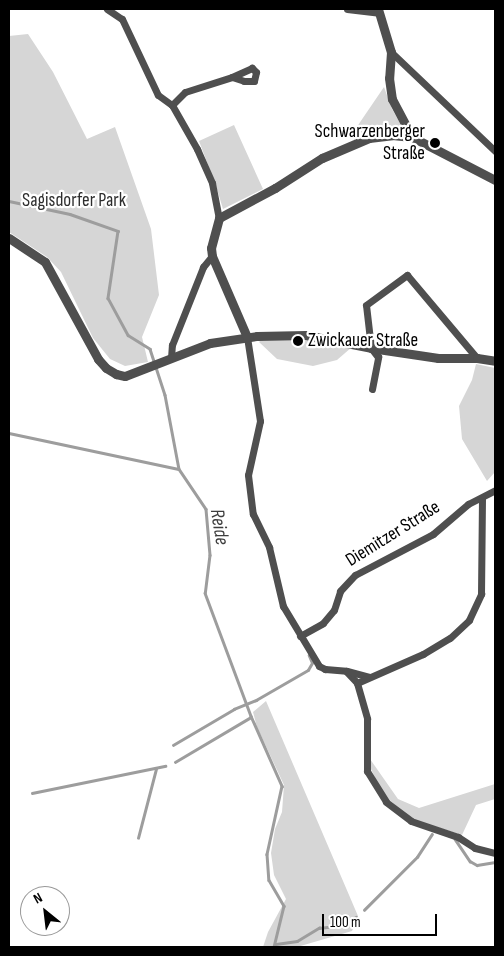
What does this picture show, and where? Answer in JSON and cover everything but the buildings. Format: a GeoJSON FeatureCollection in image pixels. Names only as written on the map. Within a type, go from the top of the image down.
{"type":"FeatureCollection","features":[{"type":"Feature","properties":{"kind":"street"},"geometry":{"type":"LineString","coordinates":[[107,9],[122,19],[158,95],[172,105],[212,183],[219,218],[211,248],[212,256],[247,337],[260,421],[248,475],[253,514],[269,548],[283,606],[319,666],[325,669],[346,670],[369,677]]}},
{"type":"Feature","properties":{"kind":"street"},"geometry":{"type":"LineString","coordinates":[[347,9],[379,11],[392,52],[389,78],[392,99],[412,137]]}},
{"type":"Feature","properties":{"kind":"street"},"geometry":{"type":"LineString","coordinates":[[392,52],[495,151]]}},
{"type":"Feature","properties":{"kind":"street"},"geometry":{"type":"LineString","coordinates":[[172,105],[185,92],[232,77]]}},
{"type":"Feature","properties":{"kind":"street"},"geometry":{"type":"LineString","coordinates":[[219,218],[275,188],[332,152],[369,138],[392,135],[412,137],[495,180]]}},
{"type":"Feature","properties":{"kind":"street"},"geometry":{"type":"LineString","coordinates":[[9,238],[46,262],[98,359],[106,368],[116,374],[125,376],[210,343],[247,337],[306,335],[371,348],[438,358],[477,358],[495,361]]}},
{"type":"Feature","properties":{"kind":"street"},"geometry":{"type":"LineString","coordinates":[[171,358],[172,345],[203,267],[212,256]]}},
{"type":"Feature","properties":{"kind":"street"},"geometry":{"type":"LineString","coordinates":[[372,389],[378,357],[371,348],[366,305],[407,275],[477,358]]}},
{"type":"Feature","properties":{"kind":"street","name":"Diemitzer Straße"},"geometry":{"type":"LineString","coordinates":[[300,636],[323,623],[334,610],[340,591],[355,575],[433,534],[468,504],[495,490]]}},
{"type":"Feature","properties":{"kind":"street"},"geometry":{"type":"LineString","coordinates":[[357,684],[422,654],[450,638],[469,620],[481,594],[482,498]]}},
{"type":"Feature","properties":{"kind":"street"},"geometry":{"type":"LineString","coordinates":[[346,670],[357,684],[367,719],[367,771],[386,802],[411,821],[458,837],[475,848],[495,853]]}},
{"type":"Feature","properties":{"kind":"green space","name":"Sagisdorfer Park"},"geometry":{"type":"Polygon","coordinates":[[[28,34],[53,72],[87,139],[115,127],[151,229],[159,295],[142,337],[148,362],[125,366],[110,359],[93,338],[61,272],[47,257],[9,232],[9,36],[28,34]]]}},
{"type":"Feature","properties":{"kind":"green space"},"geometry":{"type":"Polygon","coordinates":[[[384,87],[392,109],[401,125],[399,129],[395,132],[354,140],[352,134],[384,87]]]}},
{"type":"Feature","properties":{"kind":"green space"},"geometry":{"type":"Polygon","coordinates":[[[234,125],[263,189],[223,209],[199,141],[234,125]]]}},
{"type":"Feature","properties":{"kind":"green space"},"geometry":{"type":"Polygon","coordinates":[[[265,336],[352,347],[337,360],[313,366],[277,359],[259,342],[265,336]]]}},
{"type":"Feature","properties":{"kind":"green space"},"geometry":{"type":"Polygon","coordinates":[[[476,364],[495,368],[495,472],[487,481],[462,439],[459,406],[472,380],[476,364]]]}},
{"type":"Feature","properties":{"kind":"green space"},"geometry":{"type":"Polygon","coordinates":[[[266,701],[358,916],[352,931],[297,947],[263,947],[268,932],[286,899],[274,875],[271,853],[275,829],[282,812],[284,785],[257,727],[253,712],[266,701]]]}},
{"type":"Feature","properties":{"kind":"green space"},"geometry":{"type":"Polygon","coordinates":[[[370,759],[398,799],[419,808],[495,784],[495,799],[476,805],[462,835],[412,819],[387,798],[381,790],[370,767],[370,759]]]}},
{"type":"Feature","properties":{"kind":"waterway","name":"Reide"},"geometry":{"type":"LineString","coordinates":[[9,201],[70,214],[118,231],[108,298],[128,335],[150,349],[165,395],[179,469],[206,509],[210,555],[205,593],[251,716],[282,786],[267,854],[269,880],[284,906],[274,947]]}},
{"type":"Feature","properties":{"kind":"waterway"},"geometry":{"type":"LineString","coordinates":[[9,433],[178,469]]}},
{"type":"Feature","properties":{"kind":"waterway","name":"Reide"},"geometry":{"type":"LineString","coordinates":[[173,745],[234,709],[256,700],[308,670],[312,663],[309,656]]}},
{"type":"Feature","properties":{"kind":"waterway"},"geometry":{"type":"LineString","coordinates":[[175,762],[251,717]]}},
{"type":"Feature","properties":{"kind":"waterway"},"geometry":{"type":"LineString","coordinates":[[32,793],[165,766]]}},
{"type":"Feature","properties":{"kind":"waterway"},"geometry":{"type":"LineString","coordinates":[[138,838],[156,769]]}},
{"type":"Feature","properties":{"kind":"waterway"},"geometry":{"type":"LineString","coordinates":[[364,910],[417,857],[432,834]]}},
{"type":"Feature","properties":{"kind":"waterway"},"geometry":{"type":"LineString","coordinates":[[455,839],[470,861],[477,865],[495,862]]}},
{"type":"Feature","properties":{"kind":"waterway"},"geometry":{"type":"LineString","coordinates":[[276,944],[297,941],[319,928],[342,925],[356,917]]}},
{"type":"Feature","properties":{"kind":"place","name":"Schwarzenberger Straße"},"geometry":{"type":"Point","coordinates":[435,143]}},
{"type":"Feature","properties":{"kind":"place","name":"Zwickauer Straße"},"geometry":{"type":"Point","coordinates":[298,341]}}]}
